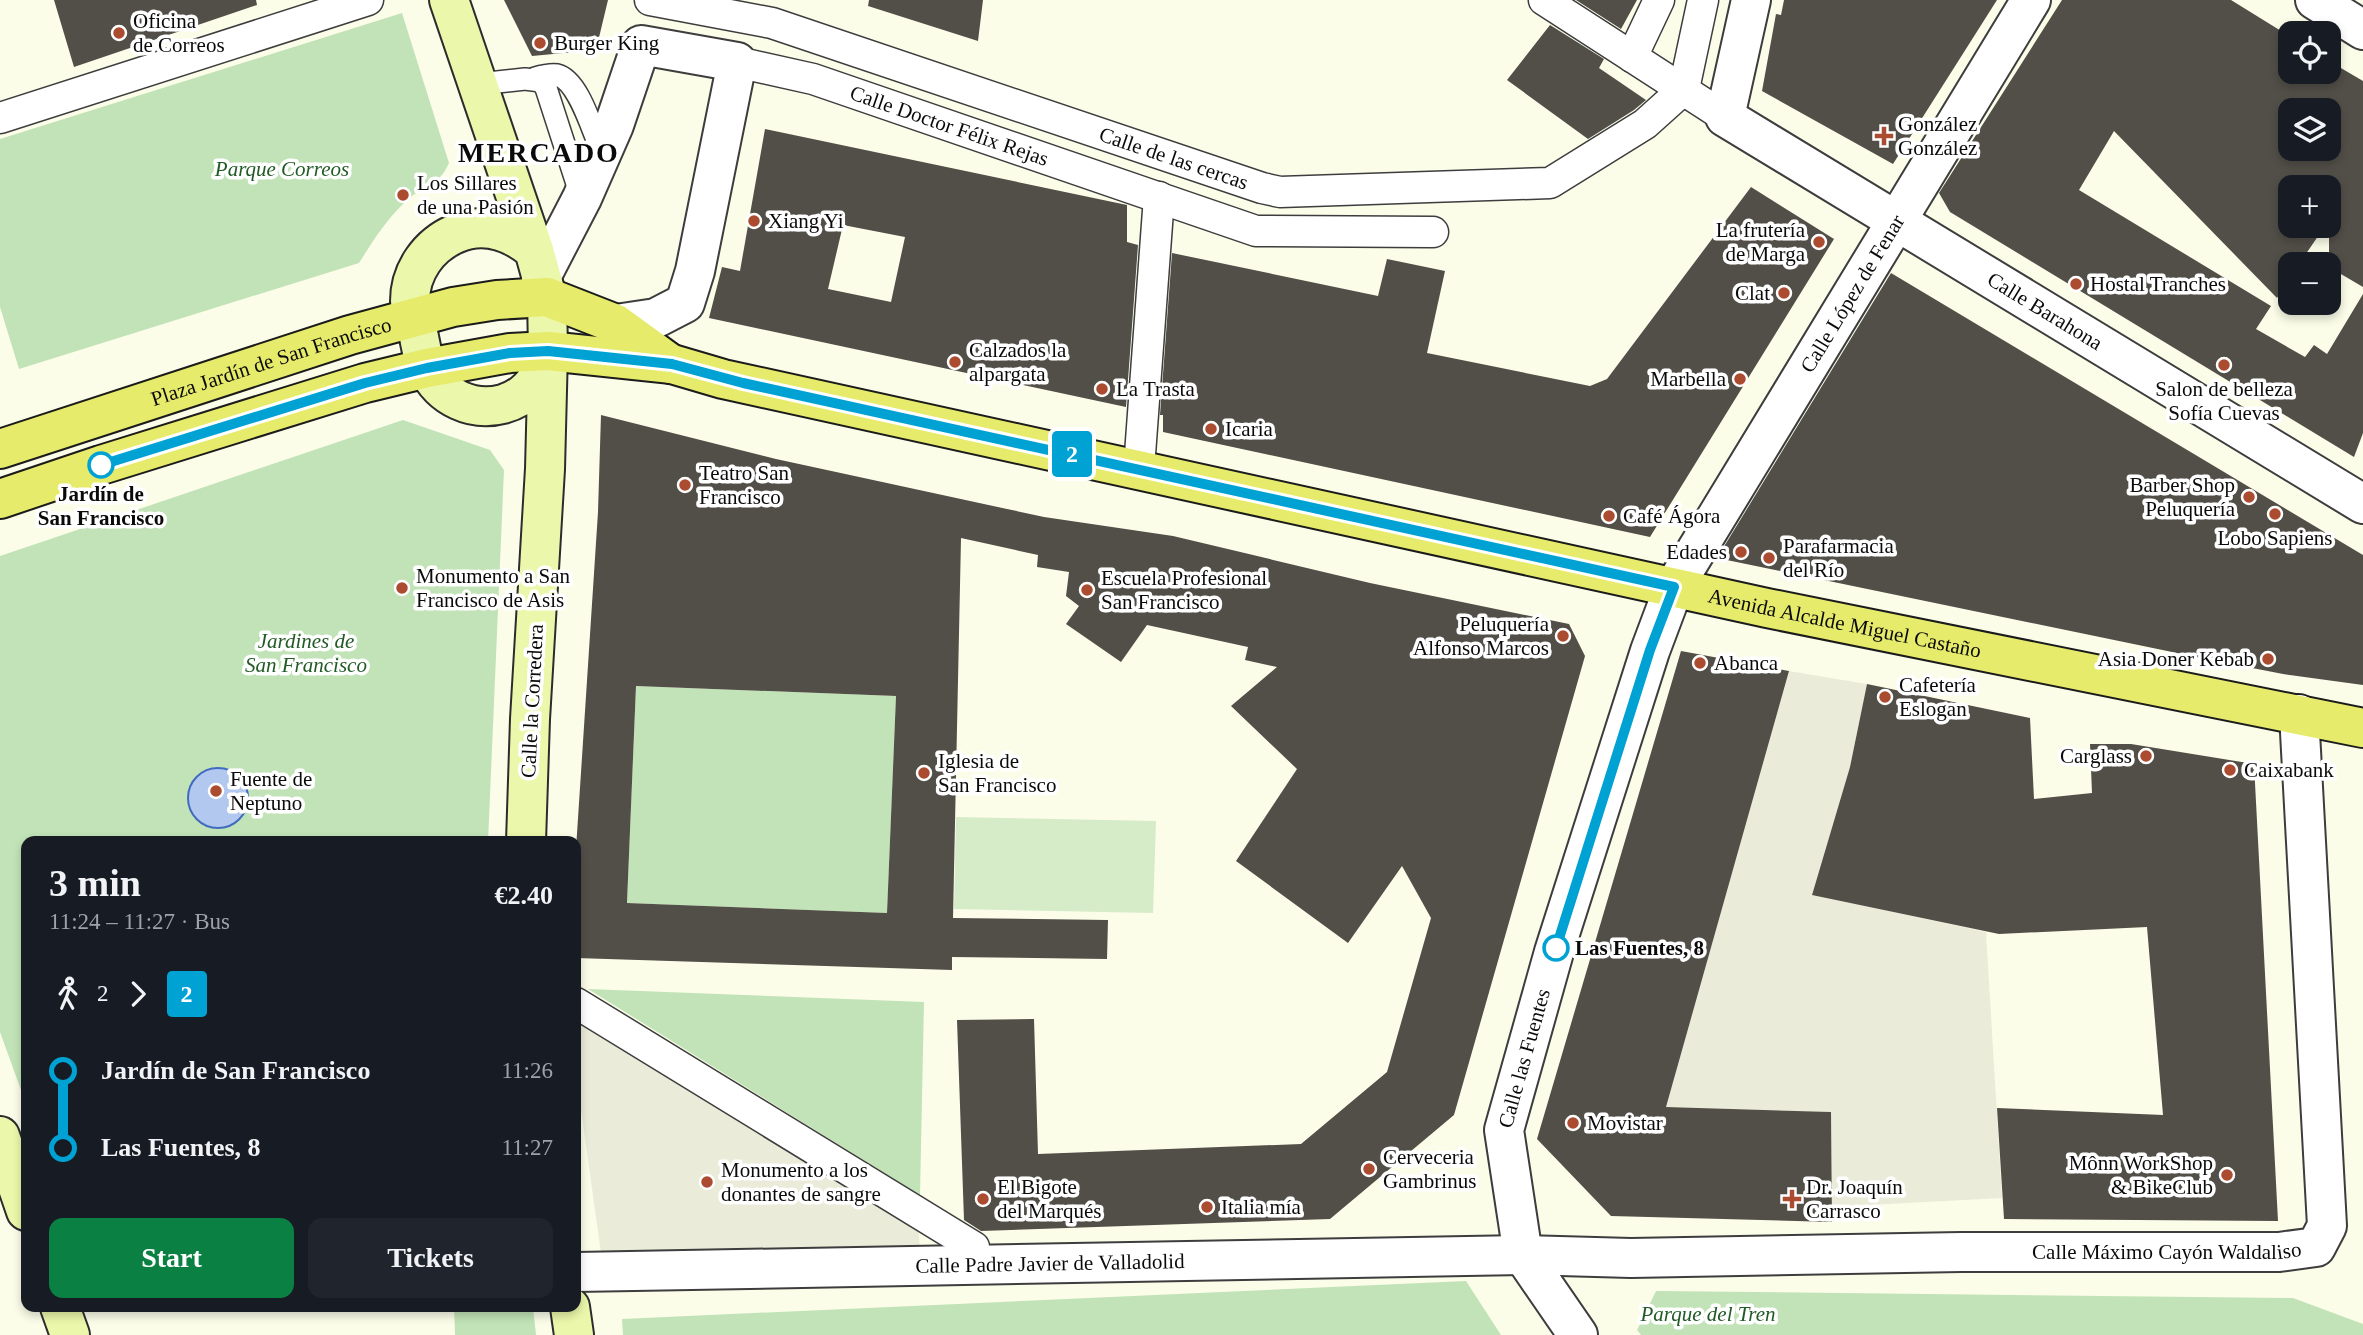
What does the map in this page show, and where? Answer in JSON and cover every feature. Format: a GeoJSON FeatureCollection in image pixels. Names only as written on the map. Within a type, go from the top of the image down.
{"type":"FeatureCollection","features":[{"type":"Feature","properties":{"kind":"main road"},"geometry":{"type":"LineString","coordinates":[[449,0],[541,275],[548,351]]}},
{"type":"Feature","properties":{"kind":"main road"},"geometry":{"type":"LineString","coordinates":[[427,368],[410,302],[412,280],[424,257],[442,239],[465,229],[505,231],[521,239],[541,275]]}},
{"type":"Feature","properties":{"kind":"main road","name":"Plaza Jardín de San Francisco"},"geometry":{"type":"LineString","coordinates":[[0,449],[350,335],[413,317],[486,302],[541,275],[672,364]]}},
{"type":"Feature","properties":{"kind":"main road"},"geometry":{"type":"LineString","coordinates":[[0,499],[312,400],[427,368],[510,353],[548,351],[672,364]]}},
{"type":"Feature","properties":{"kind":"main road","name":"Calle la Corredera"},"geometry":{"type":"LineString","coordinates":[[526,836],[530,719],[545,469],[548,351]]}},
{"type":"Feature","properties":{"kind":"main road","name":"Avenida Alcalde Miguel Castaño"},"geometry":{"type":"LineString","coordinates":[[672,364],[743,383],[1767,608],[2363,728]]}},
{"type":"Feature","properties":{"kind":"main road"},"geometry":{"type":"LineString","coordinates":[[0,1136],[21,1197]]}},
{"type":"Feature","properties":{"kind":"main road"},"geometry":{"type":"LineString","coordinates":[[62,1312],[70,1335]]}},
{"type":"Feature","properties":{"kind":"main road"},"geometry":{"type":"LineString","coordinates":[[571,1312],[574,1335]]}},
{"type":"Feature","properties":{"kind":"street"},"geometry":{"type":"LineString","coordinates":[[0,118],[368,0]]}},
{"type":"Feature","properties":{"kind":"street"},"geometry":{"type":"LineString","coordinates":[[541,275],[582,198],[614,125],[640,45],[650,0]]}},
{"type":"Feature","properties":{"kind":"street","name":"Calle de las cercas"},"geometry":{"type":"LineString","coordinates":[[650,0],[772,23],[1280,192],[1550,183],[1645,124],[1684,89]]}},
{"type":"Feature","properties":{"kind":"street"},"geometry":{"type":"LineString","coordinates":[[1544,0],[1725,117],[1751,0]]}},
{"type":"Feature","properties":{"kind":"street"},"geometry":{"type":"LineString","coordinates":[[1632,57],[1659,0]]}},
{"type":"Feature","properties":{"kind":"street"},"geometry":{"type":"LineString","coordinates":[[1684,89],[1703,0]]}},
{"type":"Feature","properties":{"kind":"street","name":"Calle López de Fenar"},"geometry":{"type":"LineString","coordinates":[[1674,587],[2031,0]]}},
{"type":"Feature","properties":{"kind":"street"},"geometry":{"type":"LineString","coordinates":[[2315,0],[2363,30]]}},
{"type":"Feature","properties":{"kind":"street"},"geometry":{"type":"LineString","coordinates":[[640,45],[737,62]]}},
{"type":"Feature","properties":{"kind":"street","name":"Calle Doctor Félix Rejas"},"geometry":{"type":"LineString","coordinates":[[737,62],[813,79],[1256,230],[1433,232]]}},
{"type":"Feature","properties":{"kind":"street","name":"Plaza Jardín de San Francisco"},"geometry":{"type":"LineString","coordinates":[[616,324],[656,318],[685,303],[695,271],[737,62]]}},
{"type":"Feature","properties":{"kind":"street","name":"Calle Barahona"},"geometry":{"type":"LineString","coordinates":[[1725,117],[2362,500]]}},
{"type":"Feature","properties":{"kind":"street"},"geometry":{"type":"LineString","coordinates":[[1139,468],[1159,197]]}},
{"type":"Feature","properties":{"kind":"street","name":"Calle las Fuentes"},"geometry":{"type":"LineString","coordinates":[[1523,1255],[1504,1130],[1559,939],[1650,650],[1674,587]]}},
{"type":"Feature","properties":{"kind":"street","name":"Calle Máximo Cayón Waldaliso"},"geometry":{"type":"LineString","coordinates":[[1523,1255],[1631,1258],[1961,1252],[2279,1252],[2316,1247],[2328,1226],[2299,714]]}},
{"type":"Feature","properties":{"kind":"street"},"geometry":{"type":"LineString","coordinates":[[581,1006],[974,1247]]}},
{"type":"Feature","properties":{"kind":"street"},"geometry":{"type":"LineString","coordinates":[[1523,1255],[1578,1335]]}},
{"type":"Feature","properties":{"kind":"street","name":"Calle Padre Javier de Valladolid"},"geometry":{"type":"LineString","coordinates":[[581,1272],[1523,1255]]}},
{"type":"Feature","properties":{"kind":"lane"},"geometry":{"type":"LineString","coordinates":[[479,84],[550,74],[560,76],[574,86],[602,152]]}},
{"type":"Feature","properties":{"kind":"lane"},"geometry":{"type":"LineString","coordinates":[[535,78],[546,88],[582,198]]}},
{"type":"Feature","properties":{"kind":"green space","name":"Parque Correos"},"geometry":{"type":"Polygon","coordinates":[[[402,13],[449,163],[435,182],[411,196],[398,209],[359,263],[19,369],[0,307],[0,139],[402,13]]]}},
{"type":"Feature","properties":{"kind":"green space","name":"Jardines de San Francisco"},"geometry":{"type":"Polygon","coordinates":[[[403,420],[490,450],[504,470],[488,836],[21,836],[21,1090],[0,1032],[0,556],[403,420]]]}},
{"type":"Feature","properties":{"kind":"green space"},"geometry":{"type":"Polygon","coordinates":[[[636,686],[896,696],[887,913],[627,903],[636,686]]]}},
{"type":"Feature","properties":{"kind":"green space"},"geometry":{"type":"Polygon","coordinates":[[[956,817],[1156,821],[1153,913],[954,909],[956,817]]]}},
{"type":"Feature","properties":{"kind":"green space"},"geometry":{"type":"Polygon","coordinates":[[[588,989],[924,1002],[920,1195],[588,989]]]}},
{"type":"Feature","properties":{"kind":"green space"},"geometry":{"type":"Polygon","coordinates":[[[1466,1281],[1501,1335],[623,1335],[622,1319],[1466,1281]]]}},
{"type":"Feature","properties":{"kind":"green space","name":"Parque del Tren"},"geometry":{"type":"Polygon","coordinates":[[[1656,1291],[2293,1298],[2363,1324],[2363,1335],[1641,1335],[1637,1330],[1656,1291]]]}},
{"type":"Feature","properties":{"kind":"green space"},"geometry":{"type":"Polygon","coordinates":[[[454,1312],[534,1312],[536,1335],[455,1335],[454,1312]]]}},
{"type":"Feature","properties":{"kind":"shaded area"},"geometry":{"type":"Polygon","coordinates":[[[1789,671],[1867,684],[1850,767],[1812,894],[1986,932],[2002,1198],[1832,1207],[1831,1112],[1666,1107],[1789,671]]]}},
{"type":"Feature","properties":{"kind":"shaded area"},"geometry":{"type":"Polygon","coordinates":[[[581,1006],[917,1212],[920,1249],[601,1253],[581,1110],[581,1006]]]}},
{"type":"Feature","properties":{"kind":"water","name":"Fuente de Neptuno"},"geometry":{"type":"Polygon","coordinates":[[[218,768],[239,777],[248,798],[239,819],[218,828],[197,819],[188,798],[197,777],[218,768]]]}},
{"type":"Feature","properties":{"kind":"building","name":"Oficina de Correos"},"geometry":{"type":"Polygon","coordinates":[[[54,0],[256,0],[257,5],[74,67],[54,0]]]}},
{"type":"Feature","properties":{"kind":"building"},"geometry":{"type":"Polygon","coordinates":[[[504,0],[608,0],[596,50],[532,56],[504,0]]]}},
{"type":"Feature","properties":{"kind":"building"},"geometry":{"type":"Polygon","coordinates":[[[869,0],[983,0],[978,41],[868,6],[869,0]]]}},
{"type":"Feature","properties":{"kind":"building"},"geometry":{"type":"Polygon","coordinates":[[[1576,0],[1637,0],[1621,29],[1576,0]]]}},
{"type":"Feature","properties":{"kind":"building"},"geometry":{"type":"Polygon","coordinates":[[[1784,0],[1997,0],[1893,164],[1762,91],[1776,14],[1781,15],[1784,0]]]}},
{"type":"Feature","properties":{"kind":"building"},"geometry":{"type":"Polygon","coordinates":[[[2062,0],[2231,0],[2278,29],[2278,84],[2341,84],[2341,68],[2363,81],[2363,287],[2341,274],[2341,252],[2329,252],[2329,238],[2341,238],[2341,175],[2278,175],[2278,238],[2317,238],[2307,252],[2278,252],[2277,298],[2114,131],[2079,190],[2271,306],[2256,329],[2305,357],[2314,345],[2327,354],[2363,294],[2363,433],[2354,457],[1950,212],[1939,193],[2062,0]]]}},
{"type":"Feature","properties":{"kind":"building"},"geometry":{"type":"Polygon","coordinates":[[[1550,25],[1604,59],[1599,68],[1646,100],[1588,139],[1507,80],[1550,25]]]}},
{"type":"Feature","properties":{"kind":"building"},"geometry":{"type":"Polygon","coordinates":[[[765,129],[1127,205],[1127,242],[1138,245],[1126,407],[709,318],[722,267],[740,271],[765,129]],[[843,225],[828,289],[891,302],[905,237],[843,225]]]}},
{"type":"Feature","properties":{"kind":"building"},"geometry":{"type":"Polygon","coordinates":[[[1751,187],[1834,239],[1650,537],[1163,432],[1163,415],[1160,415],[1172,253],[1378,296],[1387,259],[1445,271],[1427,353],[1590,386],[1607,379],[1751,187]]]}},
{"type":"Feature","properties":{"kind":"building"},"geometry":{"type":"Polygon","coordinates":[[[1891,273],[2363,555],[2363,685],[2283,674],[2206,659],[1717,558],[1891,273]]]}},
{"type":"Feature","properties":{"kind":"building"},"geometry":{"type":"Polygon","coordinates":[[[601,415],[776,459],[1044,517],[1173,536],[1370,583],[1569,624],[1585,656],[1454,1115],[1330,1219],[981,1231],[964,1220],[957,1020],[1034,1019],[1038,1154],[1301,1144],[1387,1072],[1431,918],[1402,866],[1348,943],[1236,861],[1297,769],[1231,706],[1277,667],[1245,660],[1248,647],[1147,625],[1121,662],[1066,624],[1079,606],[1066,596],[1069,572],[1037,567],[1038,555],[961,538],[953,918],[1108,920],[1107,959],[952,957],[952,970],[581,958],[581,836],[577,836],[598,512],[601,415]],[[636,686],[627,903],[887,913],[896,696],[636,686]]]}},
{"type":"Feature","properties":{"kind":"building"},"geometry":{"type":"Polygon","coordinates":[[[1681,651],[1789,671],[1666,1107],[1831,1112],[1832,1222],[1611,1216],[1537,1139],[1681,651]]]}},
{"type":"Feature","properties":{"kind":"building"},"geometry":{"type":"Polygon","coordinates":[[[1867,684],[2030,718],[2034,799],[2092,793],[2090,744],[2131,744],[2254,764],[2278,1221],[2004,1219],[1997,1108],[2163,1115],[2147,927],[1999,934],[1812,895],[1850,767],[1867,684]]]}},
{"type":"Feature","properties":{"kind":"bus line","name":"2"},"geometry":{"type":"LineString","coordinates":[[101,465],[387,377],[510,353],[548,351],[672,364],[723,379],[1674,587],[1650,650],[1556,948]]}},
{"type":"Feature","properties":{"kind":"place","name":"Oficina de Correos"},"geometry":{"type":"Point","coordinates":[119,33]}},
{"type":"Feature","properties":{"kind":"place","name":"Burger King"},"geometry":{"type":"Point","coordinates":[540,43]}},
{"type":"Feature","properties":{"kind":"place","name":"González González"},"geometry":{"type":"Point","coordinates":[1884,136]}},
{"type":"Feature","properties":{"kind":"place","name":"Los Sillares de una Pasión"},"geometry":{"type":"Point","coordinates":[403,195]}},
{"type":"Feature","properties":{"kind":"place","name":"Xiang Yi"},"geometry":{"type":"Point","coordinates":[754,221]}},
{"type":"Feature","properties":{"kind":"place","name":"La frutería de Marga"},"geometry":{"type":"Point","coordinates":[1819,242]}},
{"type":"Feature","properties":{"kind":"place","name":"Hostal Tranches"},"geometry":{"type":"Point","coordinates":[2076,284]}},
{"type":"Feature","properties":{"kind":"place","name":"Clat"},"geometry":{"type":"Point","coordinates":[1784,293]}},
{"type":"Feature","properties":{"kind":"place","name":"Calzados la alpargata"},"geometry":{"type":"Point","coordinates":[955,362]}},
{"type":"Feature","properties":{"kind":"place","name":"Salon de belleza Sofía Cuevas"},"geometry":{"type":"Point","coordinates":[2224,365]}},
{"type":"Feature","properties":{"kind":"place","name":"Marbella"},"geometry":{"type":"Point","coordinates":[1740,379]}},
{"type":"Feature","properties":{"kind":"place","name":"La Trasta"},"geometry":{"type":"Point","coordinates":[1102,389]}},
{"type":"Feature","properties":{"kind":"place","name":"Icaria"},"geometry":{"type":"Point","coordinates":[1211,429]}},
{"type":"Feature","properties":{"kind":"place","name":"Jardín de San Francisco"},"geometry":{"type":"Point","coordinates":[101,465]}},
{"type":"Feature","properties":{"kind":"place","name":"Teatro San Francisco"},"geometry":{"type":"Point","coordinates":[685,485]}},
{"type":"Feature","properties":{"kind":"place","name":"Barber Shop Peluquería"},"geometry":{"type":"Point","coordinates":[2249,497]}},
{"type":"Feature","properties":{"kind":"place","name":"Lobo Sapiens"},"geometry":{"type":"Point","coordinates":[2275,514]}},
{"type":"Feature","properties":{"kind":"place","name":"Café Ágora"},"geometry":{"type":"Point","coordinates":[1609,516]}},
{"type":"Feature","properties":{"kind":"place","name":"Edades"},"geometry":{"type":"Point","coordinates":[1741,552]}},
{"type":"Feature","properties":{"kind":"place","name":"Parafarmacia del Río"},"geometry":{"type":"Point","coordinates":[1769,558]}},
{"type":"Feature","properties":{"kind":"place","name":"Monumento a San Francisco de Asis"},"geometry":{"type":"Point","coordinates":[402,588]}},
{"type":"Feature","properties":{"kind":"place","name":"Escuela Profesional San Francisco"},"geometry":{"type":"Point","coordinates":[1087,590]}},
{"type":"Feature","properties":{"kind":"place","name":"Peluquería Alfonso Marcos"},"geometry":{"type":"Point","coordinates":[1563,636]}},
{"type":"Feature","properties":{"kind":"place","name":"Asia Doner Kebab"},"geometry":{"type":"Point","coordinates":[2268,659]}},
{"type":"Feature","properties":{"kind":"place","name":"Abanca"},"geometry":{"type":"Point","coordinates":[1700,663]}},
{"type":"Feature","properties":{"kind":"place","name":"Cafetería Eslogan"},"geometry":{"type":"Point","coordinates":[1885,697]}},
{"type":"Feature","properties":{"kind":"place","name":"Carglass"},"geometry":{"type":"Point","coordinates":[2146,756]}},
{"type":"Feature","properties":{"kind":"place","name":"Caixabank"},"geometry":{"type":"Point","coordinates":[2230,770]}},
{"type":"Feature","properties":{"kind":"place","name":"Iglesia de San Francisco"},"geometry":{"type":"Point","coordinates":[924,773]}},
{"type":"Feature","properties":{"kind":"place","name":"Fuente de Neptuno"},"geometry":{"type":"Point","coordinates":[216,791]}},
{"type":"Feature","properties":{"kind":"place","name":"Las Fuentes, 8"},"geometry":{"type":"Point","coordinates":[1556,948]}},
{"type":"Feature","properties":{"kind":"place","name":"Movistar"},"geometry":{"type":"Point","coordinates":[1573,1123]}},
{"type":"Feature","properties":{"kind":"place","name":"Cerveceria Gambrinus"},"geometry":{"type":"Point","coordinates":[1369,1169]}},
{"type":"Feature","properties":{"kind":"place","name":"Mônn WorkShop & BikeClub"},"geometry":{"type":"Point","coordinates":[2227,1175]}},
{"type":"Feature","properties":{"kind":"place","name":"Monumento a los donantes de sangre"},"geometry":{"type":"Point","coordinates":[707,1182]}},
{"type":"Feature","properties":{"kind":"place","name":"El Bigote del Marqués"},"geometry":{"type":"Point","coordinates":[983,1199]}},
{"type":"Feature","properties":{"kind":"place","name":"Dr. Joaquín Carrasco"},"geometry":{"type":"Point","coordinates":[1792,1199]}},
{"type":"Feature","properties":{"kind":"place","name":"Italia mía"},"geometry":{"type":"Point","coordinates":[1207,1207]}},
{"type":"Feature","properties":{"kind":"district","name":"MERCADO"},"geometry":{"type":"Point","coordinates":[539,152]}}]}
